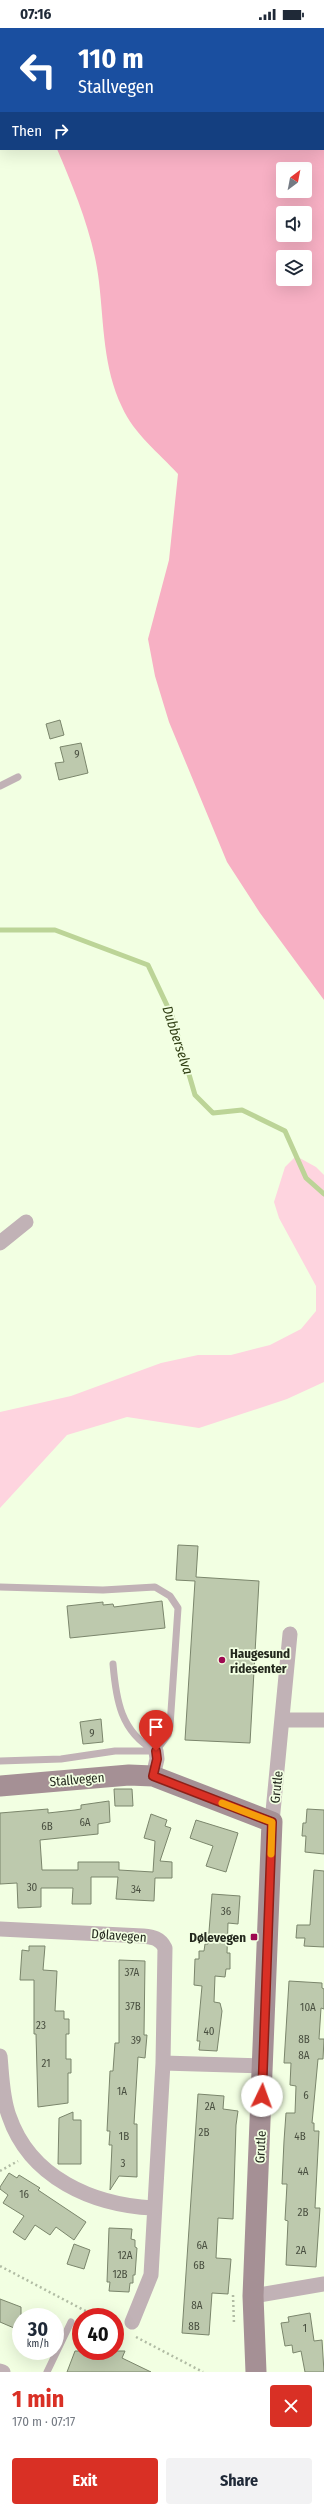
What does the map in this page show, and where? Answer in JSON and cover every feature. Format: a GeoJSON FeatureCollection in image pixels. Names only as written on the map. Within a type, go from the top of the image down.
{"type":"FeatureCollection","features":[{"type":"Feature","properties":{"kind":"street"},"geometry":{"type":"LineString","coordinates":[[2,1237],[26,1222]]}},
{"type":"Feature","properties":{"kind":"street","name":"Grutle"},"geometry":{"type":"LineString","coordinates":[[256,2372],[253,2296],[264,2066],[272,1822],[290,1634]]}},
{"type":"Feature","properties":{"kind":"street"},"geometry":{"type":"LineString","coordinates":[[282,1720],[324,1720]]}},
{"type":"Feature","properties":{"kind":"street"},"geometry":{"type":"LineString","coordinates":[[153,1776],[157,1759],[156,1751]]}},
{"type":"Feature","properties":{"kind":"street","name":"Stallvegen"},"geometry":{"type":"LineString","coordinates":[[0,1786],[129,1775],[153,1776],[272,1822]]}},
{"type":"Feature","properties":{"kind":"street","name":"Dølavegen"},"geometry":{"type":"LineString","coordinates":[[0,1929],[143,1936],[155,1938],[162,1942],[167,1954],[163,2063],[153,2208],[151,2275],[133,2329]]}},
{"type":"Feature","properties":{"kind":"street"},"geometry":{"type":"LineString","coordinates":[[0,2056],[2,2086],[8,2115],[16,2134],[29,2154],[62,2183],[96,2198],[129,2207],[153,2208]]}},
{"type":"Feature","properties":{"kind":"street"},"geometry":{"type":"LineString","coordinates":[[163,2063],[264,2066]]}},
{"type":"Feature","properties":{"kind":"street"},"geometry":{"type":"LineString","coordinates":[[253,2296],[324,2284]]}},
{"type":"Feature","properties":{"kind":"lane"},"geometry":{"type":"LineString","coordinates":[[0,786],[18,777]]}},
{"type":"Feature","properties":{"kind":"lane"},"geometry":{"type":"LineString","coordinates":[[0,1587],[103,1590],[155,1587],[170,1596],[178,1608],[174,1694],[168,1735],[156,1751]]}},
{"type":"Feature","properties":{"kind":"lane"},"geometry":{"type":"LineString","coordinates":[[114,1664],[115,1684],[129,1730],[140,1742],[156,1751]]}},
{"type":"Feature","properties":{"kind":"lane"},"geometry":{"type":"LineString","coordinates":[[0,1761],[61,1759],[115,1750],[156,1751]]}},
{"type":"Feature","properties":{"kind":"lane"},"geometry":{"type":"LineString","coordinates":[[46,2372],[71,2322]]}},
{"type":"Feature","properties":{"kind":"path"},"geometry":{"type":"LineString","coordinates":[[0,2171],[29,2154]]}},
{"type":"Feature","properties":{"kind":"path"},"geometry":{"type":"LineString","coordinates":[[0,2266],[80,2308]]}},
{"type":"Feature","properties":{"kind":"path"},"geometry":{"type":"LineString","coordinates":[[133,2329],[203,2372]]}},
{"type":"Feature","properties":{"kind":"shaded area"},"geometry":{"type":"Polygon","coordinates":[[[57,150],[324,150],[324,1000],[260,913],[227,862],[169,722],[155,676],[148,639],[169,560],[178,474],[147,443],[133,426],[122,407],[116,392],[111,377],[105,346],[99,282],[93,248],[83,214],[57,150]]]}},
{"type":"Feature","properties":{"kind":"shaded area"},"geometry":{"type":"Polygon","coordinates":[[[296,1156],[316,1167],[324,1175],[324,1382],[287,1399],[199,1428],[127,1417],[67,1435],[0,1508],[0,1412],[71,1396],[161,1363],[198,1355],[231,1355],[270,1345],[301,1329],[316,1311],[316,1286],[279,1218],[274,1202],[285,1167],[296,1156]]]}},
{"type":"Feature","properties":{"kind":"building"},"geometry":{"type":"Polygon","coordinates":[[[60,720],[64,735],[50,739],[46,724],[60,720]]]}},
{"type":"Feature","properties":{"kind":"building"},"geometry":{"type":"Polygon","coordinates":[[[81,743],[88,773],[59,780],[55,763],[64,762],[60,747],[81,743]]]}},
{"type":"Feature","properties":{"kind":"building","name":"Haugesund ridesenter"},"geometry":{"type":"Polygon","coordinates":[[[178,1545],[198,1546],[196,1577],[259,1581],[250,1743],[185,1740],[195,1581],[176,1580],[178,1545]]]}},
{"type":"Feature","properties":{"kind":"building"},"geometry":{"type":"Polygon","coordinates":[[[162,1601],[165,1628],[70,1638],[67,1606],[103,1602],[103,1605],[113,1604],[114,1607],[162,1601]]]}},
{"type":"Feature","properties":{"kind":"building"},"geometry":{"type":"Polygon","coordinates":[[[101,1719],[103,1742],[83,1744],[80,1722],[101,1719]]]}},
{"type":"Feature","properties":{"kind":"building"},"geometry":{"type":"Polygon","coordinates":[[[114,1789],[132,1789],[133,1806],[115,1806],[114,1789]]]}},
{"type":"Feature","properties":{"kind":"building"},"geometry":{"type":"Polygon","coordinates":[[[109,1801],[110,1822],[98,1824],[98,1834],[40,1840],[42,1870],[78,1870],[78,1862],[119,1862],[119,1870],[153,1872],[155,1841],[144,1838],[151,1814],[167,1820],[165,1826],[171,1828],[160,1861],[172,1862],[172,1878],[155,1878],[154,1901],[116,1899],[118,1877],[91,1877],[91,1904],[72,1904],[73,1888],[41,1888],[41,1907],[18,1908],[17,1883],[0,1884],[0,1813],[48,1809],[48,1813],[81,1809],[81,1805],[109,1801]]]}},
{"type":"Feature","properties":{"kind":"building"},"geometry":{"type":"Polygon","coordinates":[[[307,1809],[324,1810],[324,1854],[305,1852],[306,1836],[302,1836],[303,1823],[306,1823],[307,1809]]]}},
{"type":"Feature","properties":{"kind":"building"},"geometry":{"type":"Polygon","coordinates":[[[196,1820],[238,1833],[226,1872],[206,1866],[213,1846],[190,1838],[196,1820]]]}},
{"type":"Feature","properties":{"kind":"building"},"geometry":{"type":"Polygon","coordinates":[[[314,1870],[324,1871],[324,1947],[304,1946],[305,1938],[296,1938],[297,1925],[310,1925],[314,1870]]]}},
{"type":"Feature","properties":{"kind":"building"},"geometry":{"type":"Polygon","coordinates":[[[212,1894],[240,1896],[238,1924],[228,1923],[227,1953],[230,1953],[230,1969],[226,1969],[225,1977],[215,1976],[214,2002],[220,2003],[222,2011],[217,2051],[199,2050],[200,2041],[197,2041],[202,1986],[194,1985],[195,1959],[199,1959],[199,1951],[204,1951],[205,1944],[208,1944],[212,1894]]]}},
{"type":"Feature","properties":{"kind":"building"},"geometry":{"type":"Polygon","coordinates":[[[29,1946],[45,1946],[43,1970],[57,1971],[55,2011],[64,2011],[64,2019],[69,2019],[69,2034],[66,2034],[66,2059],[71,2059],[71,2073],[68,2073],[68,2103],[38,2107],[36,2034],[34,2034],[34,1980],[20,1980],[22,1950],[29,1951],[29,1946]]]}},
{"type":"Feature","properties":{"kind":"building"},"geometry":{"type":"Polygon","coordinates":[[[119,1960],[145,1961],[144,2035],[147,2035],[145,2058],[138,2057],[134,2124],[137,2124],[137,2177],[119,2176],[110,2190],[112,2145],[109,2145],[110,2131],[107,2131],[110,2071],[113,2071],[115,2043],[119,2043],[119,1960]]]}},
{"type":"Feature","properties":{"kind":"building"},"geometry":{"type":"Polygon","coordinates":[[[289,1981],[322,1983],[322,1988],[324,1989],[324,2009],[321,2008],[319,2039],[324,2039],[323,2059],[318,2059],[312,2123],[314,2123],[314,2131],[319,2131],[315,2208],[320,2208],[316,2267],[286,2265],[288,2221],[285,2220],[287,2184],[282,2184],[284,2141],[286,2113],[295,2113],[296,2086],[290,2085],[291,2063],[284,2063],[289,1981]]]}},
{"type":"Feature","properties":{"kind":"building"},"geometry":{"type":"Polygon","coordinates":[[[198,2094],[224,2096],[223,2109],[238,2111],[236,2125],[233,2219],[218,2218],[216,2258],[231,2259],[228,2294],[212,2293],[209,2335],[182,2333],[198,2094]]]}},
{"type":"Feature","properties":{"kind":"building"},"geometry":{"type":"Polygon","coordinates":[[[73,2112],[73,2120],[81,2120],[81,2164],[58,2164],[59,2118],[73,2112]]]}},
{"type":"Feature","properties":{"kind":"building"},"geometry":{"type":"Polygon","coordinates":[[[9,2173],[17,2178],[19,2175],[40,2188],[38,2190],[86,2222],[74,2240],[56,2227],[50,2235],[35,2225],[25,2240],[13,2232],[24,2216],[3,2203],[8,2195],[0,2189],[0,2187],[9,2173]]]}},
{"type":"Feature","properties":{"kind":"building"},"geometry":{"type":"Polygon","coordinates":[[[109,2228],[132,2229],[131,2239],[135,2240],[135,2247],[137,2248],[135,2275],[133,2275],[133,2283],[130,2283],[129,2292],[109,2291],[110,2282],[107,2282],[109,2228]]]}},
{"type":"Feature","properties":{"kind":"building"},"geometry":{"type":"Polygon","coordinates":[[[74,2244],[90,2250],[84,2269],[67,2264],[74,2244]]]}},
{"type":"Feature","properties":{"kind":"building"},"geometry":{"type":"Polygon","coordinates":[[[0,2299],[21,2307],[12,2308],[12,2327],[0,2322],[0,2299]]]}},
{"type":"Feature","properties":{"kind":"building"},"geometry":{"type":"Polygon","coordinates":[[[310,2313],[314,2341],[322,2340],[324,2372],[305,2372],[301,2351],[293,2353],[292,2345],[285,2346],[281,2323],[289,2322],[288,2317],[310,2313]]]}},
{"type":"Feature","properties":{"kind":"building"},"geometry":{"type":"Polygon","coordinates":[[[72,2359],[124,2359],[151,2372],[67,2372],[72,2359]]]}},
{"type":"Feature","properties":{"kind":"waterway","name":"Dubberselva"},"geometry":{"type":"LineString","coordinates":[[0,930],[55,930],[148,965],[172,1016],[195,1095],[213,1113],[242,1110],[285,1131],[306,1178],[324,1194]]}},
{"type":"Feature","properties":{"kind":"slow traffic"},"geometry":{"type":"LineString","coordinates":[[222,1803],[256,1818],[272,1822],[271,1854]]}},
{"type":"Feature","properties":{"kind":"place","name":"Haugesund ridesenter"},"geometry":{"type":"Point","coordinates":[222,1660]}},
{"type":"Feature","properties":{"kind":"place","name":"Dølevegen"},"geometry":{"type":"Point","coordinates":[254,1937]}},
{"type":"Feature","properties":{"kind":"route"},"geometry":{"type":"LineString","coordinates":[[156,1751],[157,1759],[153,1776],[172,1782],[256,1818],[272,1822],[262,2096]]}}]}
